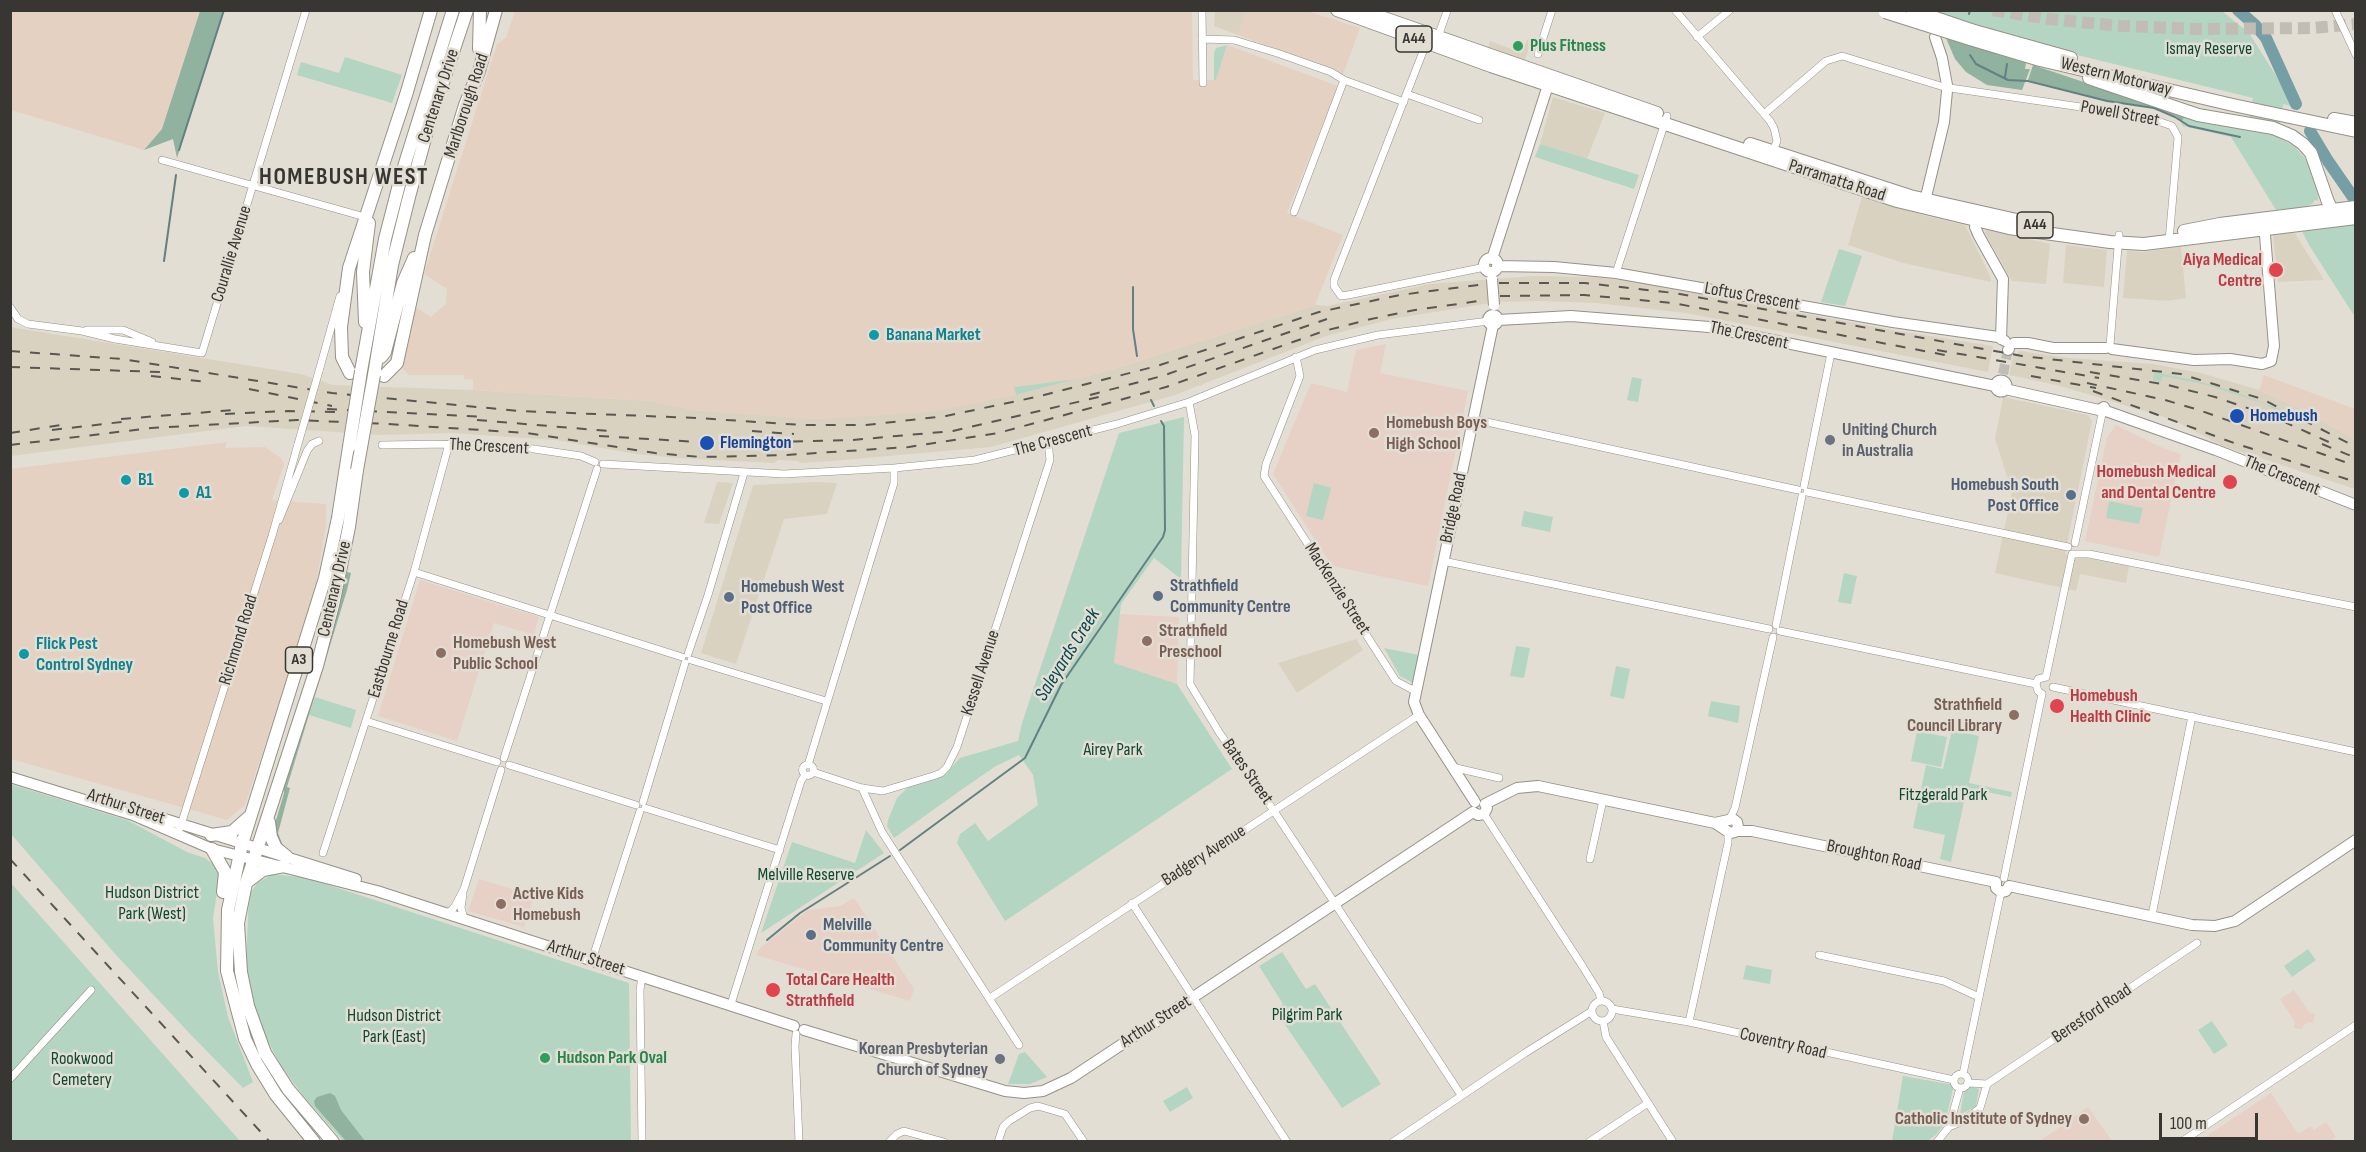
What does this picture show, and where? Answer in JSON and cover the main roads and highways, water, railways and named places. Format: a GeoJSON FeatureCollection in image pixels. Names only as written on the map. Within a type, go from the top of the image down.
{"type":"FeatureCollection","features":[{"type":"Feature","properties":{"kind":"highway"},"geometry":{"type":"LineString","coordinates":[[350,373],[342,357],[341,327],[349,267],[431,10]]}},
{"type":"Feature","properties":{"kind":"highway","name":"Centenary Drive"},"geometry":{"type":"LineString","coordinates":[[314,1142],[276,1095],[245,1039],[227,972],[228,910],[250,816],[325,578],[338,518],[366,338],[385,239],[402,173],[453,10]]}},
{"type":"Feature","properties":{"kind":"highway","name":"Centenary Drive"},"geometry":{"type":"LineString","coordinates":[[333,1142],[275,1071],[255,1029],[248,1006],[239,952],[238,923],[246,883],[317,666],[333,606],[349,527],[357,470],[378,373],[392,265],[429,124],[467,10]]}},
{"type":"Feature","properties":{"kind":"highway"},"geometry":{"type":"LineString","coordinates":[[465,105],[480,46],[480,10]]}},
{"type":"Feature","properties":{"kind":"highway","name":"Marlborough Road"},"geometry":{"type":"LineString","coordinates":[[378,373],[397,363],[425,235],[496,10]]}},
{"type":"Feature","properties":{"kind":"highway","name":"Parramatta Road"},"geometry":{"type":"LineString","coordinates":[[1361,10],[1434,41]]}},
{"type":"Feature","properties":{"kind":"highway","name":"Western Motorway"},"geometry":{"type":"LineString","coordinates":[[1912,10],[2040,60],[2355,131]]}},
{"type":"Feature","properties":{"kind":"highway","name":"Parramatta Road"},"geometry":{"type":"LineString","coordinates":[[1340,11],[1924,204],[1976,220],[2032,232],[2119,238],[2144,236],[2170,238],[2355,207]]}},
{"type":"Feature","properties":{"kind":"highway","name":"Western Motorway"},"geometry":{"type":"LineString","coordinates":[[1882,11],[2119,70],[2234,102],[2355,123]]}},
{"type":"Feature","properties":{"kind":"highway"},"geometry":{"type":"LineString","coordinates":[[2040,60],[2186,111],[2283,131],[2299,140],[2313,158],[2332,210],[2338,214],[2355,213]]}},
{"type":"Feature","properties":{"kind":"highway"},"geometry":{"type":"LineString","coordinates":[[366,338],[363,272],[368,228],[385,158]]}},
{"type":"Feature","properties":{"kind":"highway","name":"Parramatta Road"},"geometry":{"type":"LineString","coordinates":[[1924,204],[2045,227],[2119,238]]}},
{"type":"Feature","properties":{"kind":"highway","name":"Parramatta Road"},"geometry":{"type":"LineString","coordinates":[[2264,223],[2355,218]]}},
{"type":"Feature","properties":{"kind":"highway"},"geometry":{"type":"LineString","coordinates":[[211,835],[232,832],[250,816]]}},
{"type":"Feature","properties":{"kind":"highway"},"geometry":{"type":"LineString","coordinates":[[246,883],[263,870],[286,862],[273,842],[269,818]]}},
{"type":"Feature","properties":{"kind":"highway"},"geometry":{"type":"LineString","coordinates":[[212,849],[225,872],[223,895],[228,910]]}},
{"type":"Feature","properties":{"kind":"main road"},"geometry":{"type":"LineString","coordinates":[[1924,204],[1944,122],[1947,88],[1942,58],[1935,37]]}},
{"type":"Feature","properties":{"kind":"main road","name":"Bridge Road"},"geometry":{"type":"LineString","coordinates":[[1479,808],[1419,715],[1414,705],[1415,691],[1493,318],[1492,268],[1550,81]]}},
{"type":"Feature","properties":{"kind":"main road"},"geometry":{"type":"LineString","coordinates":[[1976,220],[1975,227],[1979,236],[2003,279],[2008,345]]}},
{"type":"Feature","properties":{"kind":"main road","name":"Loftus Crescent"},"geometry":{"type":"LineString","coordinates":[[1492,268],[1554,267],[1616,273],[2008,345],[2028,343],[2053,348],[2109,348],[2194,360],[2230,359],[2262,364],[2271,361],[2274,346],[2264,223]]}},
{"type":"Feature","properties":{"kind":"main road","name":"The Crescent"},"geometry":{"type":"LineString","coordinates":[[1493,318],[1572,316],[1690,324],[1832,353],[2001,383],[2102,412],[2216,450],[2355,505]]}},
{"type":"Feature","properties":{"kind":"main road","name":"Arthur Street"},"geometry":{"type":"LineString","coordinates":[[10,770],[242,844],[256,854],[369,884],[377,891],[731,1004],[798,1030],[987,1086],[1024,1094],[1043,1091],[1071,1078],[1479,808]]}},
{"type":"Feature","properties":{"kind":"main road","name":"Arthur Street"},"geometry":{"type":"LineString","coordinates":[[10,777],[133,815],[177,836],[212,849],[239,857],[256,854]]}},
{"type":"Feature","properties":{"kind":"main road","name":"Broughton Road"},"geometry":{"type":"LineString","coordinates":[[1479,808],[1517,788],[1538,786],[2200,926],[2214,926],[2235,921],[2355,840]]}},
{"type":"Feature","properties":{"kind":"waterway"},"geometry":{"type":"LineString","coordinates":[[179,150],[224,10]]}},
{"type":"Feature","properties":{"kind":"waterway"},"geometry":{"type":"LineString","coordinates":[[1969,14],[1970,10]]}},
{"type":"Feature","properties":{"kind":"waterway"},"geometry":{"type":"LineString","coordinates":[[2238,10],[2266,38],[2296,104]]}},
{"type":"Feature","properties":{"kind":"waterway"},"geometry":{"type":"LineString","coordinates":[[1970,55],[1976,64],[2008,80],[2028,81],[2107,101],[2154,108],[2189,126],[2240,137]]}},
{"type":"Feature","properties":{"kind":"waterway"},"geometry":{"type":"LineString","coordinates":[[2005,77],[2007,64]]}},
{"type":"Feature","properties":{"kind":"waterway"},"geometry":{"type":"LineString","coordinates":[[2310,131],[2355,200]]}},
{"type":"Feature","properties":{"kind":"waterway"},"geometry":{"type":"LineString","coordinates":[[164,261],[176,175]]}},
{"type":"Feature","properties":{"kind":"waterway","name":"Saleyards Creek"},"geometry":{"type":"LineString","coordinates":[[1133,287],[1133,329],[1137,356]]}},
{"type":"Feature","properties":{"kind":"waterway"},"geometry":{"type":"LineString","coordinates":[[1151,400],[1154,406]]}},
{"type":"Feature","properties":{"kind":"waterway","name":"Saleyards Creek"},"geometry":{"type":"LineString","coordinates":[[900,850],[1025,758],[1061,685],[1163,537],[1165,530],[1164,426],[1161,421]]}},
{"type":"Feature","properties":{"kind":"waterway","name":"Saleyards Creek"},"geometry":{"type":"LineString","coordinates":[[767,940],[800,913],[890,856]]}},
{"type":"Feature","properties":{"kind":"tunnel"},"geometry":{"type":"LineString","coordinates":[[1993,10],[2049,19],[2121,26],[2198,29],[2313,28],[2356,24]]}},
{"type":"Feature","properties":{"kind":"tunnel"},"geometry":{"type":"LineString","coordinates":[[2003,374],[2008,350]]}},
{"type":"Feature","properties":{"kind":"railway"},"geometry":{"type":"LineString","coordinates":[[1499,283],[1585,283],[1674,293],[2022,356],[2181,374],[2262,399],[2356,447]]}},
{"type":"Feature","properties":{"kind":"railway"},"geometry":{"type":"LineString","coordinates":[[10,351],[122,359],[332,393],[519,411],[697,418],[802,425],[866,425],[946,416],[1036,397],[1157,366],[1319,312],[1400,295],[1485,284]]}},
{"type":"Feature","properties":{"kind":"railway"},"geometry":{"type":"LineString","coordinates":[[1500,296],[1584,295],[1673,303],[1945,355]]}},
{"type":"Feature","properties":{"kind":"railway"},"geometry":{"type":"LineString","coordinates":[[10,445],[151,428],[297,420],[527,433],[655,453],[701,457],[786,455],[909,447],[998,433],[1109,403],[1166,387],[1324,331],[1371,319],[1486,300]]}},
{"type":"Feature","properties":{"kind":"railway"},"geometry":{"type":"LineString","coordinates":[[1090,395],[1162,376],[1327,319]]}},
{"type":"Feature","properties":{"kind":"railway"},"geometry":{"type":"LineString","coordinates":[[1937,350],[2099,378]]}},
{"type":"Feature","properties":{"kind":"railway"},"geometry":{"type":"LineString","coordinates":[[10,367],[160,372]]}},
{"type":"Feature","properties":{"kind":"railway"},"geometry":{"type":"LineString","coordinates":[[2090,372],[2168,385],[2215,397],[2271,416],[2331,443]]}},
{"type":"Feature","properties":{"kind":"railway"},"geometry":{"type":"LineString","coordinates":[[151,376],[208,382]]}},
{"type":"Feature","properties":{"kind":"railway"},"geometry":{"type":"LineString","coordinates":[[2031,376],[2096,388]]}},
{"type":"Feature","properties":{"kind":"railway"},"geometry":{"type":"LineString","coordinates":[[2087,383],[2199,410],[2353,465]]}},
{"type":"Feature","properties":{"kind":"railway"},"geometry":{"type":"LineString","coordinates":[[249,389],[332,406]]}},
{"type":"Feature","properties":{"kind":"railway"},"geometry":{"type":"LineString","coordinates":[[2093,391],[2234,443],[2356,482]]}},
{"type":"Feature","properties":{"kind":"railway"},"geometry":{"type":"LineString","coordinates":[[773,442],[852,440],[953,431],[1099,397]]}},
{"type":"Feature","properties":{"kind":"railway"},"geometry":{"type":"LineString","coordinates":[[327,409],[486,417]]}},
{"type":"Feature","properties":{"kind":"railway"},"geometry":{"type":"LineString","coordinates":[[121,419],[234,410]]}},
{"type":"Feature","properties":{"kind":"railway"},"geometry":{"type":"LineString","coordinates":[[225,414],[288,411],[336,412]]}},
{"type":"Feature","properties":{"kind":"railway"},"geometry":{"type":"LineString","coordinates":[[477,420],[609,431]]}},
{"type":"Feature","properties":{"kind":"railway"},"geometry":{"type":"LineString","coordinates":[[52,430],[130,421]]}},
{"type":"Feature","properties":{"kind":"railway"},"geometry":{"type":"LineString","coordinates":[[10,433],[61,425]]}},
{"type":"Feature","properties":{"kind":"railway"},"geometry":{"type":"LineString","coordinates":[[752,431],[794,434]]}},
{"type":"Feature","properties":{"kind":"railway"},"geometry":{"type":"LineString","coordinates":[[599,436],[782,447]]}},
{"type":"Feature","properties":{"kind":"railway"},"geometry":{"type":"LineString","coordinates":[[2322,444],[2356,458]]}},
{"type":"Feature","properties":{"kind":"railway"},"geometry":{"type":"LineString","coordinates":[[10,859],[270,1142]]}},
{"type":"Feature","properties":{"kind":"place","name":"Plus Fitness"},"geometry":{"type":"Point","coordinates":[1518,46]}},
{"type":"Feature","properties":{"kind":"place","name":"Aiya Medical Centre"},"geometry":{"type":"Point","coordinates":[2276,270]}},
{"type":"Feature","properties":{"kind":"place","name":"Banana Market"},"geometry":{"type":"Point","coordinates":[874,335]}},
{"type":"Feature","properties":{"kind":"place","name":"Homebush"},"geometry":{"type":"Point","coordinates":[2237,416]}},
{"type":"Feature","properties":{"kind":"place","name":"Homebush Boys High School"},"geometry":{"type":"Point","coordinates":[1374,433]}},
{"type":"Feature","properties":{"kind":"place","name":"Uniting Church in Australia"},"geometry":{"type":"Point","coordinates":[1830,440]}},
{"type":"Feature","properties":{"kind":"place","name":"Flemington"},"geometry":{"type":"Point","coordinates":[707,443]}},
{"type":"Feature","properties":{"kind":"place","name":"B1"},"geometry":{"type":"Point","coordinates":[126,480]}},
{"type":"Feature","properties":{"kind":"place","name":"Homebush Medical and Dental Centre"},"geometry":{"type":"Point","coordinates":[2230,482]}},
{"type":"Feature","properties":{"kind":"place","name":"A1"},"geometry":{"type":"Point","coordinates":[184,493]}},
{"type":"Feature","properties":{"kind":"place","name":"Homebush South Post Office"},"geometry":{"type":"Point","coordinates":[2071,495]}},
{"type":"Feature","properties":{"kind":"place","name":"Strathfield Community Centre"},"geometry":{"type":"Point","coordinates":[1158,596]}},
{"type":"Feature","properties":{"kind":"place","name":"Homebush West Post Office"},"geometry":{"type":"Point","coordinates":[729,597]}},
{"type":"Feature","properties":{"kind":"place","name":"Strathfield Preschool"},"geometry":{"type":"Point","coordinates":[1147,641]}},
{"type":"Feature","properties":{"kind":"place","name":"Homebush West Public School"},"geometry":{"type":"Point","coordinates":[441,653]}},
{"type":"Feature","properties":{"kind":"place","name":"Flick Pest Control Sydney"},"geometry":{"type":"Point","coordinates":[24,654]}},
{"type":"Feature","properties":{"kind":"place","name":"Homebush Health Clinic"},"geometry":{"type":"Point","coordinates":[2057,706]}},
{"type":"Feature","properties":{"kind":"place","name":"Strathfield Council Library"},"geometry":{"type":"Point","coordinates":[2014,715]}},
{"type":"Feature","properties":{"kind":"place","name":"Active Kids Homebush"},"geometry":{"type":"Point","coordinates":[501,904]}},
{"type":"Feature","properties":{"kind":"place","name":"Melville Community Centre"},"geometry":{"type":"Point","coordinates":[811,935]}},
{"type":"Feature","properties":{"kind":"place","name":"Total Care Health Strathfield"},"geometry":{"type":"Point","coordinates":[773,990]}},
{"type":"Feature","properties":{"kind":"place","name":"Hudson Park Oval"},"geometry":{"type":"Point","coordinates":[545,1058]}},
{"type":"Feature","properties":{"kind":"place","name":"Korean Presbyterian Church of Sydney"},"geometry":{"type":"Point","coordinates":[1000,1059]}},
{"type":"Feature","properties":{"kind":"place","name":"Catholic Institute of Sydney"},"geometry":{"type":"Point","coordinates":[2084,1119]}},
{"type":"Feature","properties":{"kind":"district","name":"HOMEBUSH WEST"},"geometry":{"type":"Point","coordinates":[344,178]}},
{"type":"Feature","properties":{"kind":"park label","name":"Ismay Reserve"},"geometry":{"type":"Point","coordinates":[2209,49]}},
{"type":"Feature","properties":{"kind":"park label","name":"Airey Park"},"geometry":{"type":"Point","coordinates":[1113,750]}},
{"type":"Feature","properties":{"kind":"park label","name":"Fitzgerald Park"},"geometry":{"type":"Point","coordinates":[1943,795]}},
{"type":"Feature","properties":{"kind":"park label","name":"Melville Reserve"},"geometry":{"type":"Point","coordinates":[806,875]}},
{"type":"Feature","properties":{"kind":"park label","name":"Hudson District Park (West)"},"geometry":{"type":"Point","coordinates":[152,903]}},
{"type":"Feature","properties":{"kind":"park label","name":"Pilgrim Park"},"geometry":{"type":"Point","coordinates":[1307,1015]}},
{"type":"Feature","properties":{"kind":"park label","name":"Hudson District Park (East)"},"geometry":{"type":"Point","coordinates":[394,1026]}},
{"type":"Feature","properties":{"kind":"park label","name":"Rookwood Cemetery"},"geometry":{"type":"Point","coordinates":[82,1069]}}]}
